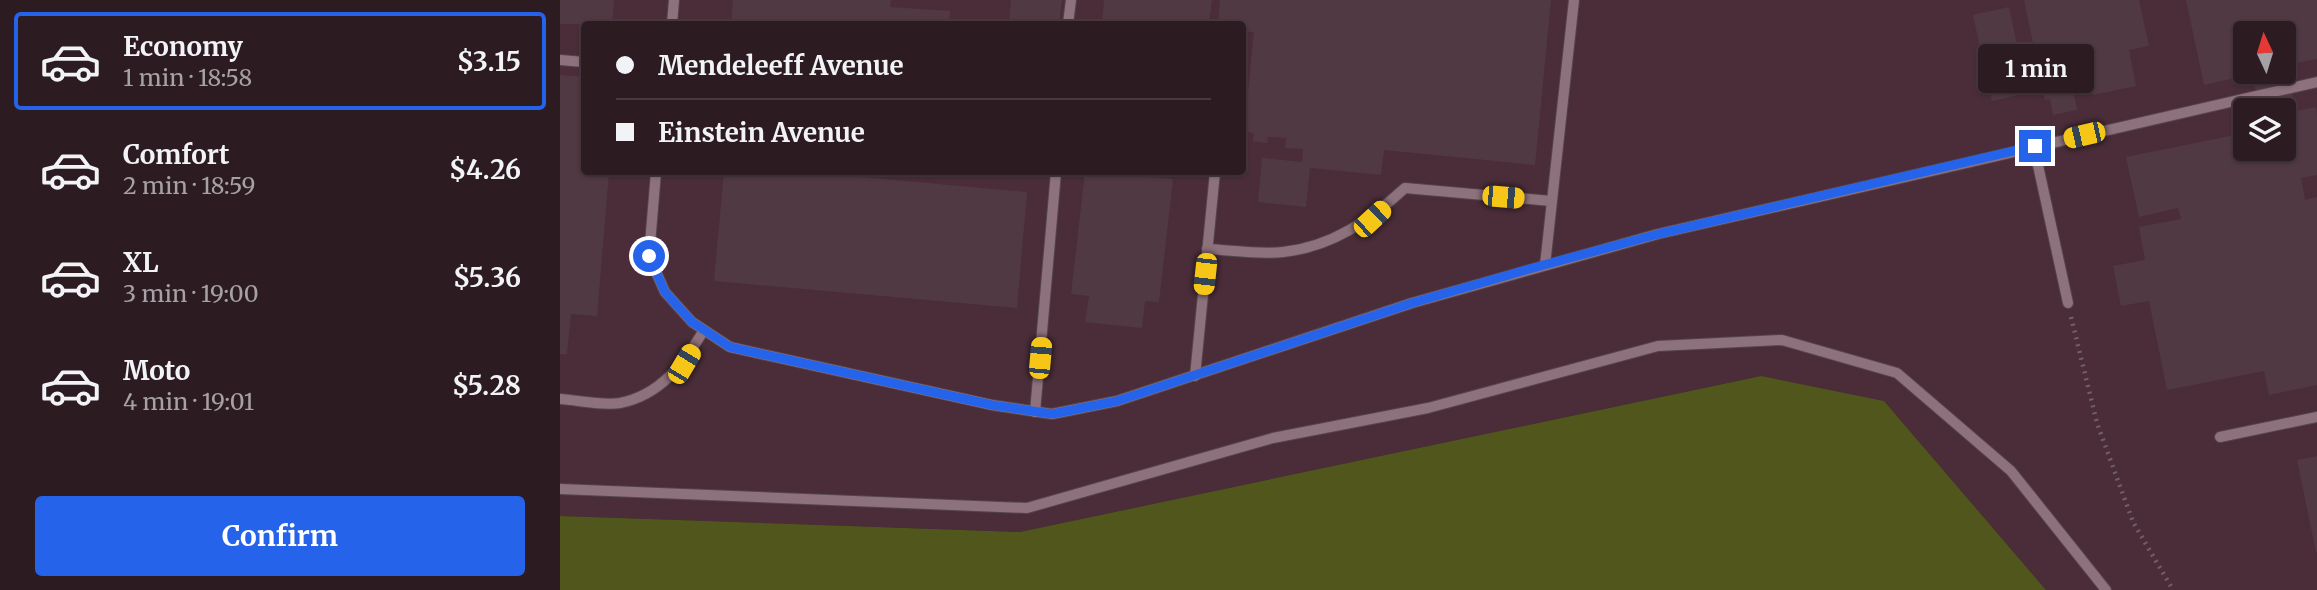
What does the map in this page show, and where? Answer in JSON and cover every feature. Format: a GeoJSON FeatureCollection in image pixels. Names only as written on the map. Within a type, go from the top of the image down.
{"type":"FeatureCollection","features":[{"type":"Feature","properties":{"kind":"lane"},"geometry":{"type":"LineString","coordinates":[[672,21],[674,0]]}},
{"type":"Feature","properties":{"kind":"lane"},"geometry":{"type":"LineString","coordinates":[[1068,21],[1070,0]]}},
{"type":"Feature","properties":{"kind":"lane"},"geometry":{"type":"LineString","coordinates":[[1545,264],[1574,0]]}},
{"type":"Feature","properties":{"kind":"lane"},"geometry":{"type":"LineString","coordinates":[[560,60],[581,62]]}},
{"type":"Feature","properties":{"kind":"lane"},"geometry":{"type":"LineString","coordinates":[[656,175],[649,256],[665,292],[692,322],[730,347],[1052,414],[1117,401],[1412,303],[1545,264],[1669,232],[2317,82]]}},
{"type":"Feature","properties":{"kind":"lane"},"geometry":{"type":"LineString","coordinates":[[2035,146],[2068,303]]}},
{"type":"Feature","properties":{"kind":"lane"},"geometry":{"type":"LineString","coordinates":[[1035,412],[1056,175]]}},
{"type":"Feature","properties":{"kind":"lane"},"geometry":{"type":"LineString","coordinates":[[1195,376],[1214,175]]}},
{"type":"Feature","properties":{"kind":"lane"},"geometry":{"type":"LineString","coordinates":[[1207,249],[1283,253],[1329,241],[1372,219],[1405,188],[1551,201]]}},
{"type":"Feature","properties":{"kind":"lane"},"geometry":{"type":"LineString","coordinates":[[560,399],[619,403],[654,390],[684,364],[704,330]]}},
{"type":"Feature","properties":{"kind":"lane"},"geometry":{"type":"LineString","coordinates":[[560,489],[1027,509],[1273,438],[1428,408],[1658,346],[1782,340],[1897,373],[2011,471],[2105,590]]}},
{"type":"Feature","properties":{"kind":"lane"},"geometry":{"type":"LineString","coordinates":[[2220,437],[2317,417]]}},
{"type":"Feature","properties":{"kind":"path"},"geometry":{"type":"LineString","coordinates":[[2068,303],[2097,423],[2133,522],[2173,590]]}},
{"type":"Feature","properties":{"kind":"shaded area"},"geometry":{"type":"Polygon","coordinates":[[[560,0],[2317,0],[2317,590],[2046,590],[1884,401],[1761,376],[1020,532],[560,516],[560,0]]]}},
{"type":"Feature","properties":{"kind":"green space"},"geometry":{"type":"Polygon","coordinates":[[[1761,376],[1884,401],[2046,590],[560,590],[560,516],[1020,532],[1761,376]]]}},
{"type":"Feature","properties":{"kind":"building"},"geometry":{"type":"Polygon","coordinates":[[[560,0],[614,0],[612,21],[560,24],[560,0]]]}},
{"type":"Feature","properties":{"kind":"building"},"geometry":{"type":"Polygon","coordinates":[[[733,0],[891,0],[890,7],[950,11],[949,21],[731,21],[733,0]]]}},
{"type":"Feature","properties":{"kind":"building"},"geometry":{"type":"Polygon","coordinates":[[[1011,0],[1062,0],[1059,21],[1009,21],[1011,0]]]}},
{"type":"Feature","properties":{"kind":"building"},"geometry":{"type":"Polygon","coordinates":[[[1104,0],[1212,0],[1209,21],[1102,21],[1104,0]]]}},
{"type":"Feature","properties":{"kind":"building"},"geometry":{"type":"Polygon","coordinates":[[[1220,0],[1551,0],[1535,165],[1384,150],[1381,175],[1310,168],[1306,207],[1258,202],[1262,158],[1302,162],[1303,149],[1285,148],[1286,138],[1268,137],[1267,143],[1253,141],[1254,133],[1246,131],[1254,32],[1246,31],[1246,21],[1218,21],[1220,0]]]}},
{"type":"Feature","properties":{"kind":"building"},"geometry":{"type":"Polygon","coordinates":[[[2024,0],[2139,0],[2149,46],[2129,50],[2136,86],[2093,95],[2091,83],[2076,86],[2077,94],[2074,95],[2077,110],[2053,115],[2050,99],[2045,100],[2024,0]]]}},
{"type":"Feature","properties":{"kind":"building"},"geometry":{"type":"Polygon","coordinates":[[[2186,0],[2317,0],[2317,59],[2296,63],[2296,21],[2233,21],[2233,78],[2204,85],[2186,0]]]}},
{"type":"Feature","properties":{"kind":"building"},"geometry":{"type":"Polygon","coordinates":[[[2009,7],[2027,93],[1992,101],[1973,15],[2009,7]]]}},
{"type":"Feature","properties":{"kind":"building"},"geometry":{"type":"Polygon","coordinates":[[[560,75],[581,77],[581,175],[609,175],[597,316],[571,314],[567,354],[560,354],[560,75]]]}},
{"type":"Feature","properties":{"kind":"building"},"geometry":{"type":"Polygon","coordinates":[[[2254,84],[2290,84],[2293,98],[2257,98],[2254,84]]]}},
{"type":"Feature","properties":{"kind":"building"},"geometry":{"type":"Polygon","coordinates":[[[2316,107],[2317,175],[2301,178],[2305,200],[2317,197],[2317,385],[2269,395],[2264,371],[2167,390],[2149,301],[2121,306],[2113,266],[2145,260],[2139,227],[2181,219],[2178,208],[2139,217],[2126,157],[2233,135],[2233,161],[2296,161],[2296,111],[2316,107]]]}},
{"type":"Feature","properties":{"kind":"building"},"geometry":{"type":"Polygon","coordinates":[[[724,175],[839,175],[1027,192],[1017,308],[714,281],[724,175]]]}},
{"type":"Feature","properties":{"kind":"building"},"geometry":{"type":"Polygon","coordinates":[[[1085,175],[1173,179],[1159,302],[1145,301],[1142,328],[1085,322],[1089,296],[1071,294],[1085,175]]]}},
{"type":"Feature","properties":{"kind":"building"},"geometry":{"type":"Polygon","coordinates":[[[2317,456],[2317,552],[2316,552],[2297,460],[2317,456]]]}},
{"type":"Feature","properties":{"kind":"route"},"geometry":{"type":"LineString","coordinates":[[649,256],[665,292],[692,322],[730,347],[992,405],[1052,414],[1117,401],[1412,303],[1529,269],[1658,234],[2035,146]]}}]}
